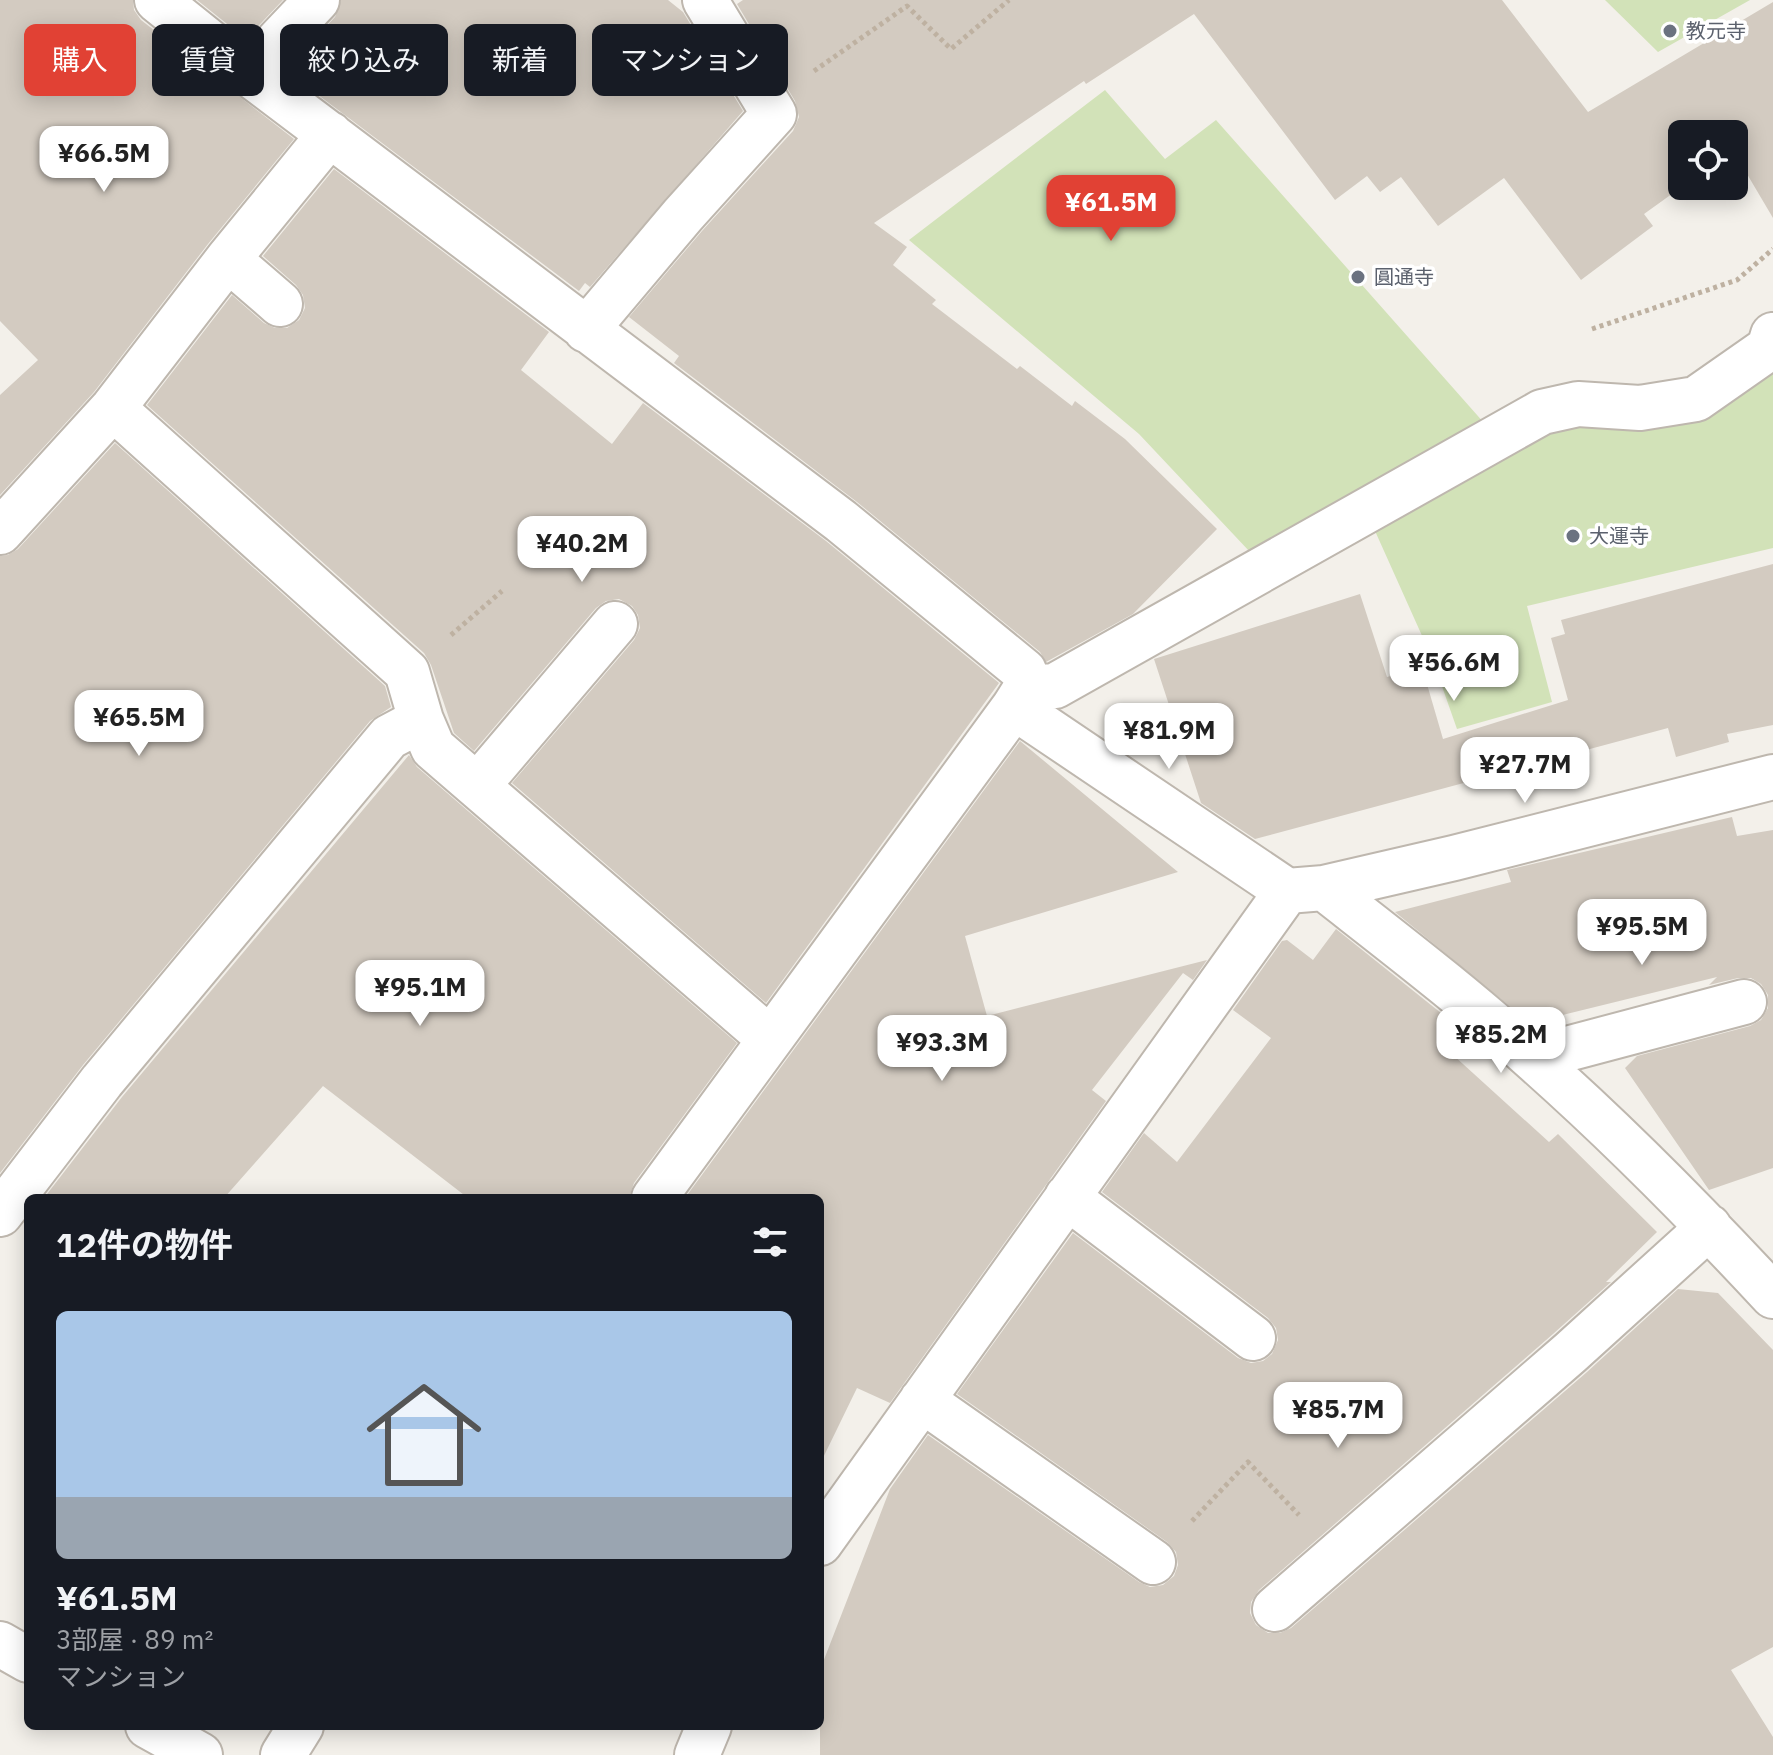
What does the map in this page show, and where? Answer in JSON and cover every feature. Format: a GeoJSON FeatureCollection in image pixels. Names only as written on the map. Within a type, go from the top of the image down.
{"type":"FeatureCollection","features":[{"type":"Feature","properties":{"kind":"street"},"geometry":{"type":"LineString","coordinates":[[157,0],[187,24]]}},
{"type":"Feature","properties":{"kind":"street"},"geometry":{"type":"LineString","coordinates":[[264,56],[317,0]]}},
{"type":"Feature","properties":{"kind":"street"},"geometry":{"type":"LineString","coordinates":[[586,330],[774,114],[705,0]]}},
{"type":"Feature","properties":{"kind":"street"},"geometry":{"type":"LineString","coordinates":[[264,85],[841,521],[1024,671],[1020,697],[657,1194]]}},
{"type":"Feature","properties":{"kind":"street"},"geometry":{"type":"LineString","coordinates":[[0,532],[113,408],[330,134]]}},
{"type":"Feature","properties":{"kind":"street"},"geometry":{"type":"LineString","coordinates":[[228,259],[280,304]]}},
{"type":"Feature","properties":{"kind":"street"},"geometry":{"type":"LineString","coordinates":[[1020,697],[1055,686],[1542,412],[1578,404],[1640,408],[1696,399],[1769,348],[1773,335]]}},
{"type":"Feature","properties":{"kind":"street"},"geometry":{"type":"LineString","coordinates":[[113,408],[407,672],[433,748],[770,1039]]}},
{"type":"Feature","properties":{"kind":"street"},"geometry":{"type":"LineString","coordinates":[[478,785],[615,624]]}},
{"type":"Feature","properties":{"kind":"street"},"geometry":{"type":"LineString","coordinates":[[1020,697],[1474,1007],[1533,1058],[1709,1227],[1773,1296]]}},
{"type":"Feature","properties":{"kind":"street"},"geometry":{"type":"LineString","coordinates":[[0,1214],[112,1069],[389,737],[421,720]]}},
{"type":"Feature","properties":{"kind":"street"},"geometry":{"type":"LineString","coordinates":[[824,1537],[1067,1197],[1306,890],[1773,777]]}},
{"type":"Feature","properties":{"kind":"street"},"geometry":{"type":"LineString","coordinates":[[1533,1058],[1744,1002]]}},
{"type":"Feature","properties":{"kind":"street"},"geometry":{"type":"LineString","coordinates":[[1067,1197],[1253,1338]]}},
{"type":"Feature","properties":{"kind":"street"},"geometry":{"type":"LineString","coordinates":[[1275,1609],[1570,1353],[1709,1227]]}},
{"type":"Feature","properties":{"kind":"street"},"geometry":{"type":"LineString","coordinates":[[922,1400],[1153,1562]]}},
{"type":"Feature","properties":{"kind":"street"},"geometry":{"type":"LineString","coordinates":[[0,1644],[24,1658]]}},
{"type":"Feature","properties":{"kind":"street"},"geometry":{"type":"LineString","coordinates":[[155,1730],[200,1755]]}},
{"type":"Feature","properties":{"kind":"street"},"geometry":{"type":"LineString","coordinates":[[283,1755],[299,1730]]}},
{"type":"Feature","properties":{"kind":"street"},"geometry":{"type":"LineString","coordinates":[[697,1755],[707,1730]]}},
{"type":"Feature","properties":{"kind":"path"},"geometry":{"type":"LineString","coordinates":[[768,104],[907,6],[951,49],[1009,0]]}},
{"type":"Feature","properties":{"kind":"path"},"geometry":{"type":"LineString","coordinates":[[1592,329],[1737,280],[1773,249]]}},
{"type":"Feature","properties":{"kind":"path"},"geometry":{"type":"LineString","coordinates":[[407,672],[502,591]]}},
{"type":"Feature","properties":{"kind":"path"},"geometry":{"type":"LineString","coordinates":[[1153,1562],[1248,1462],[1336,1553]]}},
{"type":"Feature","properties":{"kind":"green space","name":"教元寺"},"geometry":{"type":"Polygon","coordinates":[[[1605,0],[1750,0],[1658,52],[1605,0]]]}},
{"type":"Feature","properties":{"kind":"green space"},"geometry":{"type":"Polygon","coordinates":[[[1105,90],[1165,159],[1216,120],[1485,424],[1250,552],[1139,434],[909,240],[1105,90]]]}},
{"type":"Feature","properties":{"kind":"green space","name":"大運寺"},"geometry":{"type":"Polygon","coordinates":[[[1773,359],[1773,548],[1527,606],[1552,702],[1457,729],[1432,658],[1371,522],[1545,426],[1773,359]]]}},
{"type":"Feature","properties":{"kind":"building"},"geometry":{"type":"Polygon","coordinates":[[[0,0],[133,0],[134,10],[152,29],[152,96],[239,96],[294,139],[94,392],[0,495],[0,395],[38,360],[0,321],[0,0]]]}},
{"type":"Feature","properties":{"kind":"building"},"geometry":{"type":"Polygon","coordinates":[[[197,0],[283,0],[260,24],[227,24],[197,0]]]}},
{"type":"Feature","properties":{"kind":"building"},"geometry":{"type":"Polygon","coordinates":[[[341,0],[668,0],[683,12],[690,24],[592,24],[592,96],[734,96],[743,111],[590,287],[585,283],[579,291],[320,96],[448,96],[448,24],[328,24],[335,17],[341,0]]]}},
{"type":"Feature","properties":{"kind":"building"},"geometry":{"type":"Polygon","coordinates":[[[743,0],[1502,0],[1588,112],[1773,2],[1773,218],[1748,176],[1748,120],[1668,120],[1668,197],[1644,214],[1653,226],[1581,280],[1504,178],[1438,226],[1401,177],[1380,192],[1367,176],[1335,200],[1194,14],[1086,84],[1084,81],[874,223],[907,247],[893,265],[936,300],[932,304],[1017,369],[1020,366],[1072,406],[1075,401],[1125,439],[1217,529],[1133,614],[1046,662],[1040,652],[857,502],[674,363],[679,356],[629,317],[793,131],[799,117],[788,89],[788,24],[749,24],[737,4],[743,0]]]}},
{"type":"Feature","properties":{"kind":"building"},"geometry":{"type":"Polygon","coordinates":[[[334,169],[549,332],[521,370],[612,444],[643,403],[826,541],[999,683],[766,1003],[512,783],[634,640],[640,628],[638,615],[632,606],[619,599],[606,601],[596,608],[474,751],[454,733],[424,653],[147,405],[232,295],[264,323],[275,328],[287,328],[299,320],[305,308],[303,295],[263,256],[334,169]]]}},
{"type":"Feature","properties":{"kind":"building"},"geometry":{"type":"Polygon","coordinates":[[[115,443],[385,686],[391,707],[370,721],[83,1065],[0,1173],[0,556],[18,549],[115,443]]]}},
{"type":"Feature","properties":{"kind":"building"},"geometry":{"type":"Polygon","coordinates":[[[1773,564],[1773,725],[1727,734],[1729,742],[1676,757],[1668,728],[1255,839],[1201,803],[1154,659],[1360,594],[1387,677],[1422,667],[1443,739],[1568,700],[1551,638],[1565,634],[1561,620],[1773,564]]]}},
{"type":"Feature","properties":{"kind":"building"},"geometry":{"type":"Polygon","coordinates":[[[1020,741],[1178,872],[965,936],[987,1016],[1207,960],[1193,980],[1183,973],[1092,1090],[1106,1101],[890,1403],[857,1388],[824,1456],[824,1194],[688,1194],[1020,741]]]}},
{"type":"Feature","properties":{"kind":"building"},"geometry":{"type":"Polygon","coordinates":[[[409,755],[417,767],[737,1043],[634,1183],[630,1194],[463,1194],[323,1086],[228,1194],[47,1194],[122,1097],[409,755]]]}},
{"type":"Feature","properties":{"kind":"building"},"geometry":{"type":"Polygon","coordinates":[[[1732,817],[1737,836],[1773,830],[1773,1168],[1709,1190],[1625,1068],[1637,1056],[1750,1026],[1761,1020],[1768,1008],[1768,995],[1761,984],[1751,978],[1738,978],[1709,985],[1717,977],[1530,1023],[1395,912],[1511,882],[1507,870],[1732,817]]]}},
{"type":"Feature","properties":{"kind":"building"},"geometry":{"type":"Polygon","coordinates":[[[1336,929],[1471,1037],[1441,1044],[1549,1142],[1558,1134],[1657,1232],[1606,1282],[1611,1282],[1259,1590],[1251,1602],[1250,1613],[1256,1625],[1268,1633],[1280,1633],[1291,1628],[1587,1372],[1678,1289],[1718,1293],[1773,1350],[1773,1647],[1731,1670],[1773,1737],[1773,1755],[820,1755],[820,1730],[824,1730],[824,1660],[890,1489],[928,1435],[1139,1582],[1150,1587],[1163,1585],[1174,1576],[1178,1565],[1176,1552],[1167,1542],[957,1394],[1073,1233],[1238,1358],[1251,1363],[1263,1361],[1272,1354],[1278,1340],[1276,1328],[1268,1318],[1102,1192],[1144,1133],[1177,1162],[1271,1038],[1233,1010],[1282,941],[1287,940],[1313,960],[1336,929]]]}},
{"type":"Feature","properties":{"kind":"place","name":"教元寺"},"geometry":{"type":"Point","coordinates":[1670,31]}},
{"type":"Feature","properties":{"kind":"place","name":"圓通寺"},"geometry":{"type":"Point","coordinates":[1358,277]}},
{"type":"Feature","properties":{"kind":"place","name":"大運寺"},"geometry":{"type":"Point","coordinates":[1573,536]}}]}
